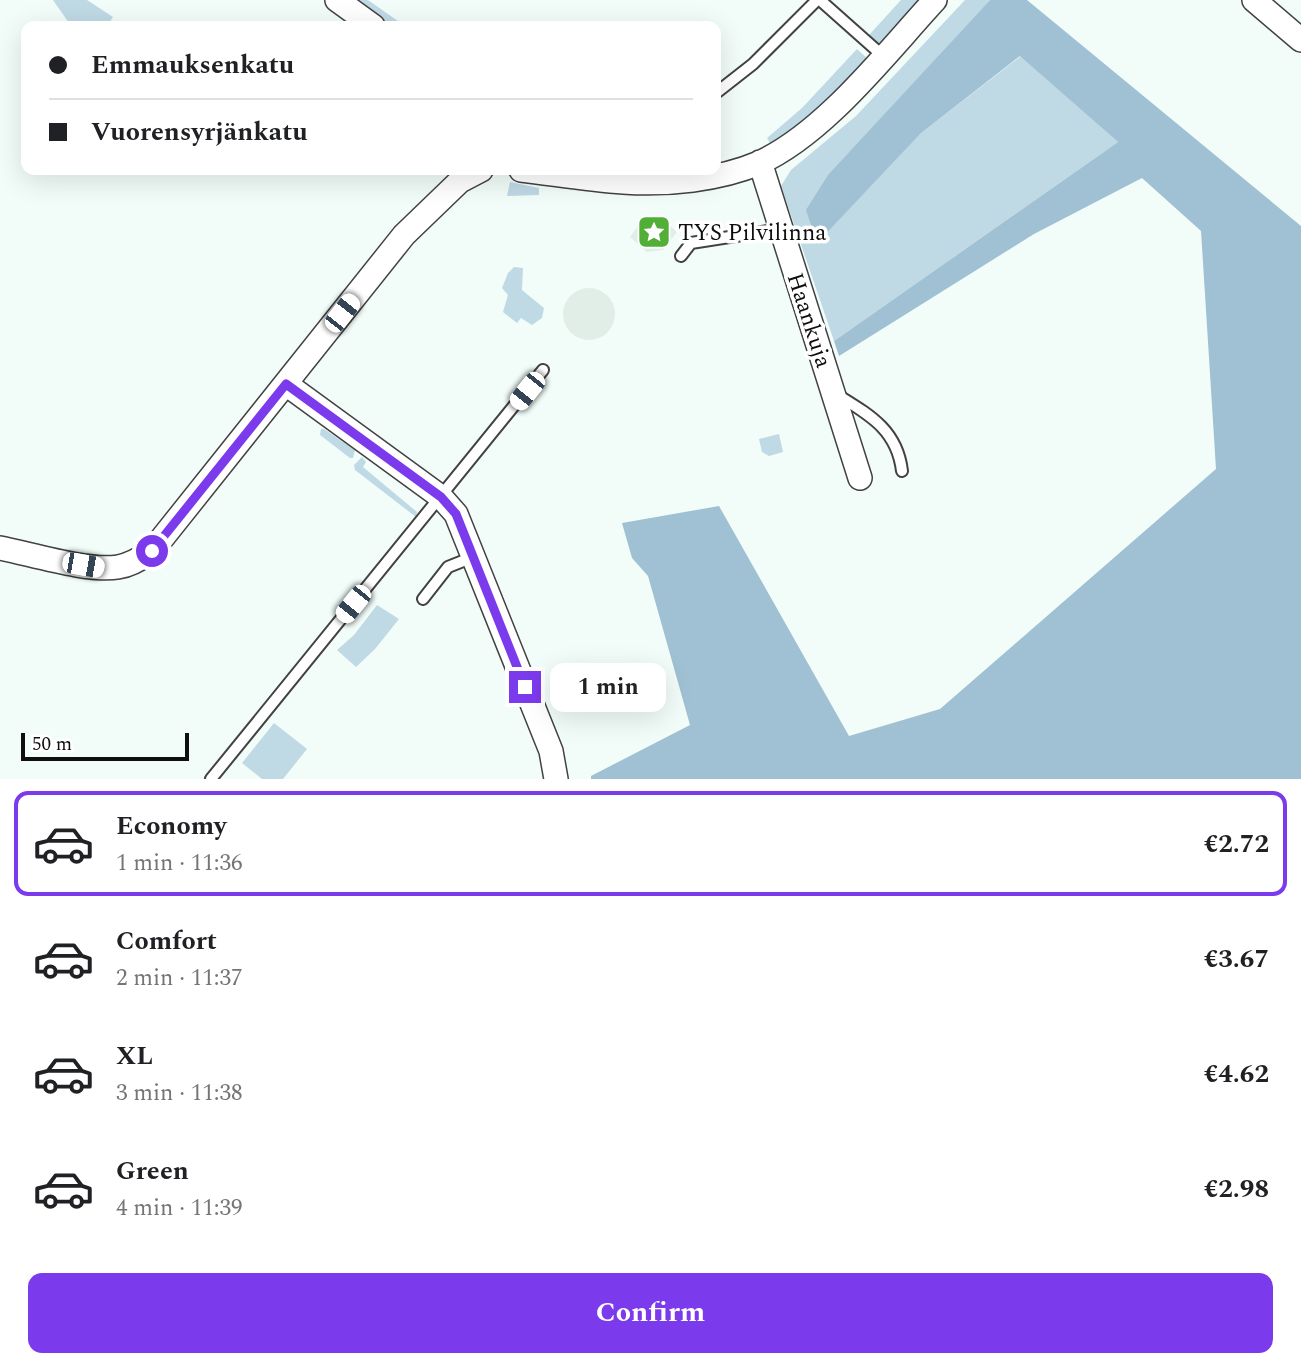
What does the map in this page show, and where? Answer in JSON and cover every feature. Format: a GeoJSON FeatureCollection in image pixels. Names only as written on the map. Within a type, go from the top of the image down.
{"type":"FeatureCollection","features":[{"type":"Feature","properties":{"kind":"street"},"geometry":{"type":"LineString","coordinates":[[337,0],[366,21]]}},
{"type":"Feature","properties":{"kind":"street"},"geometry":{"type":"LineString","coordinates":[[721,175],[760,162],[789,146],[816,126],[935,0]]}},
{"type":"Feature","properties":{"kind":"street"},"geometry":{"type":"LineString","coordinates":[[1254,0],[1301,40]]}},
{"type":"Feature","properties":{"kind":"street","name":"Haankuja"},"geometry":{"type":"LineString","coordinates":[[760,162],[860,478]]}},
{"type":"Feature","properties":{"kind":"street"},"geometry":{"type":"LineString","coordinates":[[0,548],[98,567],[116,567],[152,551],[404,235],[460,181],[471,175]]}},
{"type":"Feature","properties":{"kind":"street"},"geometry":{"type":"LineString","coordinates":[[564,175],[624,182],[671,181],[720,175]]}},
{"type":"Feature","properties":{"kind":"street"},"geometry":{"type":"LineString","coordinates":[[286,384],[441,497],[456,514],[551,751],[556,779]]}},
{"type":"Feature","properties":{"kind":"lane"},"geometry":{"type":"LineString","coordinates":[[721,89],[753,64],[819,0],[883,57]]}},
{"type":"Feature","properties":{"kind":"lane"},"geometry":{"type":"LineString","coordinates":[[681,256],[691,243],[781,229]]}},
{"type":"Feature","properties":{"kind":"lane"},"geometry":{"type":"LineString","coordinates":[[211,779],[543,370]]}},
{"type":"Feature","properties":{"kind":"lane"},"geometry":{"type":"LineString","coordinates":[[833,393],[870,416],[888,432],[900,454],[902,471]]}},
{"type":"Feature","properties":{"kind":"lane"},"geometry":{"type":"LineString","coordinates":[[423,598],[448,567],[475,557]]}},
{"type":"Feature","properties":{"kind":"shaded area"},"geometry":{"type":"Polygon","coordinates":[[[53,0],[87,0],[113,17],[110,21],[68,21],[53,0]]]}},
{"type":"Feature","properties":{"kind":"shaded area"},"geometry":{"type":"Polygon","coordinates":[[[352,0],[368,0],[398,21],[382,21],[352,0]]]}},
{"type":"Feature","properties":{"kind":"shaded area"},"geometry":{"type":"Polygon","coordinates":[[[901,0],[921,0],[880,45],[869,35],[901,0]]]}},
{"type":"Feature","properties":{"kind":"shaded area"},"geometry":{"type":"Polygon","coordinates":[[[965,0],[990,0],[829,175],[920,134],[1021,56],[1118,142],[834,341],[781,186],[791,170],[856,116],[965,0]]]}},
{"type":"Feature","properties":{"kind":"shaded area"},"geometry":{"type":"Polygon","coordinates":[[[990,0],[1027,0],[1301,226],[1301,779],[591,779],[591,776],[690,725],[648,576],[632,558],[622,523],[719,506],[849,736],[940,709],[1216,469],[1201,231],[1142,178],[1034,234],[839,356],[834,341],[1118,142],[1020,56],[920,134],[817,243],[806,210],[828,175],[990,0]]]}},
{"type":"Feature","properties":{"kind":"shaded area"},"geometry":{"type":"Polygon","coordinates":[[[857,49],[869,60],[811,116],[770,143],[767,138],[802,108],[857,49]]]}},
{"type":"Feature","properties":{"kind":"shaded area"},"geometry":{"type":"Polygon","coordinates":[[[510,182],[539,188],[539,195],[507,196],[510,182]]]}},
{"type":"Feature","properties":{"kind":"shaded area"},"geometry":{"type":"Polygon","coordinates":[[[661,218],[677,232],[663,250],[647,252],[630,237],[640,223],[661,218]]]}},
{"type":"Feature","properties":{"kind":"shaded area"},"geometry":{"type":"Polygon","coordinates":[[[514,267],[523,268],[522,290],[544,308],[542,318],[532,325],[521,318],[517,323],[503,312],[508,295],[502,288],[508,273],[514,267]]]}},
{"type":"Feature","properties":{"kind":"shaded area"},"geometry":{"type":"Polygon","coordinates":[[[589,288],[599,290],[607,296],[613,304],[613,324],[607,332],[599,338],[589,340],[579,338],[571,332],[565,324],[563,314],[565,304],[571,296],[579,290],[589,288]]]}},
{"type":"Feature","properties":{"kind":"shaded area"},"geometry":{"type":"Polygon","coordinates":[[[321,429],[355,450],[353,458],[320,435],[321,429]]]}},
{"type":"Feature","properties":{"kind":"shaded area"},"geometry":{"type":"Polygon","coordinates":[[[779,434],[783,452],[769,456],[762,452],[759,439],[779,434]]]}},
{"type":"Feature","properties":{"kind":"shaded area"},"geometry":{"type":"Polygon","coordinates":[[[362,457],[366,462],[363,467],[417,512],[416,517],[355,470],[354,465],[362,457]]]}},
{"type":"Feature","properties":{"kind":"shaded area"},"geometry":{"type":"Polygon","coordinates":[[[377,605],[399,619],[375,649],[356,667],[337,650],[354,635],[377,605]]]}},
{"type":"Feature","properties":{"kind":"shaded area"},"geometry":{"type":"Polygon","coordinates":[[[274,723],[307,749],[283,779],[262,779],[242,763],[274,723]]]}},
{"type":"Feature","properties":{"kind":"place","name":"TYS Pilvilinna"},"geometry":{"type":"Point","coordinates":[654,232]}},
{"type":"Feature","properties":{"kind":"route"},"geometry":{"type":"LineString","coordinates":[[152,551],[286,384],[441,497],[456,514],[525,687]]}}]}
